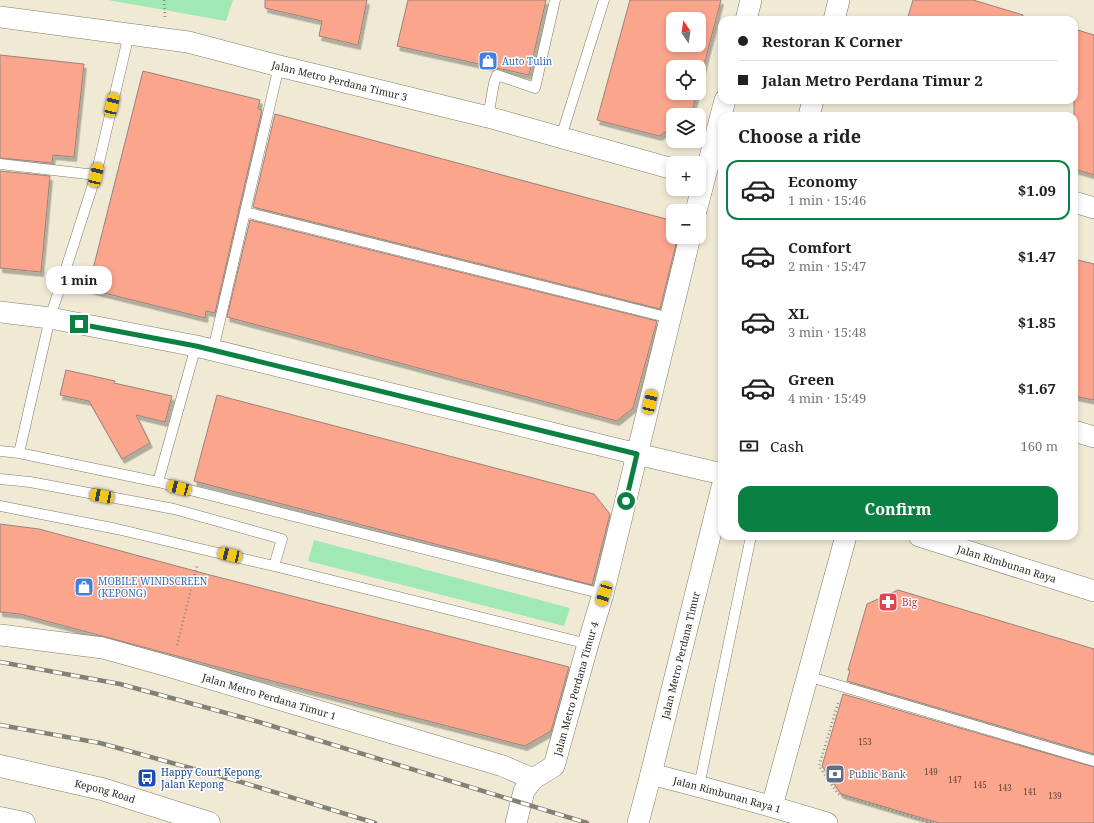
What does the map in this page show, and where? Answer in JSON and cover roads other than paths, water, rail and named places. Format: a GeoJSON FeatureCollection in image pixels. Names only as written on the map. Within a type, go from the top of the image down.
{"type":"FeatureCollection","features":[{"type":"Feature","properties":{"kind":"main road","name":"Kepong Road"},"geometry":{"type":"LineString","coordinates":[[0,766],[102,789],[209,823]]}},
{"type":"Feature","properties":{"kind":"main road"},"geometry":{"type":"LineString","coordinates":[[102,789],[168,823]]}},
{"type":"Feature","properties":{"kind":"main road"},"geometry":{"type":"LineString","coordinates":[[0,818],[24,823]]}},
{"type":"Feature","properties":{"kind":"street"},"geometry":{"type":"LineString","coordinates":[[747,16],[751,0]]}},
{"type":"Feature","properties":{"kind":"street"},"geometry":{"type":"LineString","coordinates":[[835,16],[839,0]]}},
{"type":"Feature","properties":{"kind":"street","name":"Jalan Metro Perdana Timur 3"},"geometry":{"type":"LineString","coordinates":[[0,17],[188,42],[279,66],[488,117],[666,167]]}},
{"type":"Feature","properties":{"kind":"street"},"geometry":{"type":"LineString","coordinates":[[699,204],[708,179],[718,133]]}},
{"type":"Feature","properties":{"kind":"street"},"geometry":{"type":"LineString","coordinates":[[1078,203],[1094,208]]}},
{"type":"Feature","properties":{"kind":"street","name":"Jalan Metro Perdana Timur 4"},"geometry":{"type":"LineString","coordinates":[[516,823],[524,791],[534,779],[554,766],[588,644],[604,594],[688,244]]}},
{"type":"Feature","properties":{"kind":"street"},"geometry":{"type":"LineString","coordinates":[[0,312],[50,318],[205,348],[718,473]]}},
{"type":"Feature","properties":{"kind":"street"},"geometry":{"type":"LineString","coordinates":[[1078,432],[1094,437]]}},
{"type":"Feature","properties":{"kind":"street","name":"Jalan Metro Perdana Timur"},"geometry":{"type":"LineString","coordinates":[[638,823],[652,774],[718,503]]}},
{"type":"Feature","properties":{"kind":"street"},"geometry":{"type":"LineString","coordinates":[[772,806],[845,540]]}},
{"type":"Feature","properties":{"kind":"street","name":"Jalan Rimbunan Raya"},"geometry":{"type":"LineString","coordinates":[[932,540],[1094,591]]}},
{"type":"Feature","properties":{"kind":"street","name":"Jalan Metro Perdana Timur 1"},"geometry":{"type":"LineString","coordinates":[[0,635],[103,648],[504,766],[534,779]]}},
{"type":"Feature","properties":{"kind":"street","name":"Jalan Rimbunan Raya 1"},"geometry":{"type":"LineString","coordinates":[[652,774],[772,806],[827,823]]}},
{"type":"Feature","properties":{"kind":"lane"},"geometry":{"type":"LineString","coordinates":[[488,117],[494,83],[497,75],[535,88],[555,0]]}},
{"type":"Feature","properties":{"kind":"lane"},"geometry":{"type":"LineString","coordinates":[[561,137],[604,0]]}},
{"type":"Feature","properties":{"kind":"lane"},"geometry":{"type":"LineString","coordinates":[[19,453],[50,318],[96,175],[129,34]]}},
{"type":"Feature","properties":{"kind":"lane"},"geometry":{"type":"LineString","coordinates":[[158,482],[205,348],[245,212],[279,66]]}},
{"type":"Feature","properties":{"kind":"lane"},"geometry":{"type":"LineString","coordinates":[[0,164],[96,175]]}},
{"type":"Feature","properties":{"kind":"lane"},"geometry":{"type":"LineString","coordinates":[[245,212],[670,318]]}},
{"type":"Feature","properties":{"kind":"lane"},"geometry":{"type":"LineString","coordinates":[[0,451],[19,453],[158,482],[604,594]]}},
{"type":"Feature","properties":{"kind":"lane"},"geometry":{"type":"LineString","coordinates":[[0,479],[30,482],[174,509],[282,539],[274,566]]}},
{"type":"Feature","properties":{"kind":"lane"},"geometry":{"type":"LineString","coordinates":[[0,506],[109,527],[202,548],[588,644]]}},
{"type":"Feature","properties":{"kind":"lane"},"geometry":{"type":"LineString","coordinates":[[699,786],[750,540]]}},
{"type":"Feature","properties":{"kind":"lane"},"geometry":{"type":"LineString","coordinates":[[807,676],[1094,760]]}},
{"type":"Feature","properties":{"kind":"railway"},"geometry":{"type":"LineString","coordinates":[[0,662],[120,684],[259,722],[587,823]]}},
{"type":"Feature","properties":{"kind":"railway"},"geometry":{"type":"LineString","coordinates":[[0,725],[100,743],[241,782],[375,823]]}},
{"type":"Feature","properties":{"kind":"place","name":"Auto Tulin"},"geometry":{"type":"Point","coordinates":[488,61]}},
{"type":"Feature","properties":{"kind":"place","name":"MOBILE WINDSCREEN (KEPONG)"},"geometry":{"type":"Point","coordinates":[84,587]}},
{"type":"Feature","properties":{"kind":"place","name":"Big"},"geometry":{"type":"Point","coordinates":[888,602]}},
{"type":"Feature","properties":{"kind":"place","name":"Public Bank"},"geometry":{"type":"Point","coordinates":[835,774]}},
{"type":"Feature","properties":{"kind":"place","name":"Happy Court Kepong, Jalan Kepong"},"geometry":{"type":"Point","coordinates":[147,778]}}]}
